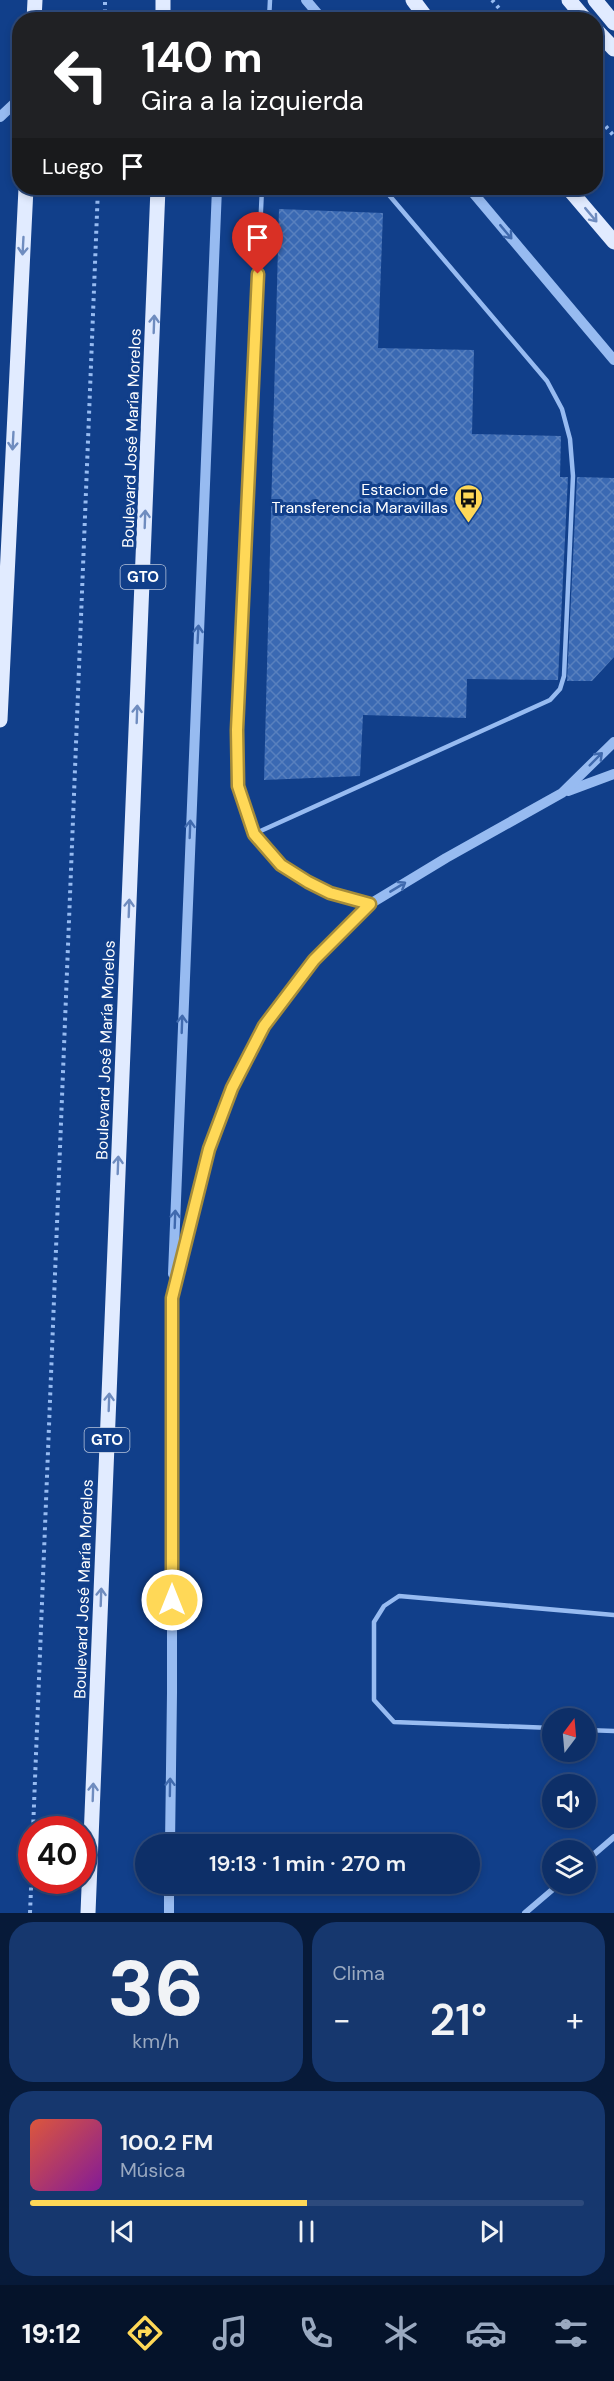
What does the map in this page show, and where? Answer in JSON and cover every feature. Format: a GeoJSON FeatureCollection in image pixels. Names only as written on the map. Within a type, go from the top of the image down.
{"type":"FeatureCollection","features":[{"type":"Feature","properties":{"kind":"main road"},"geometry":{"type":"LineString","coordinates":[[569,0],[579,12]]}},
{"type":"Feature","properties":{"kind":"main road"},"geometry":{"type":"LineString","coordinates":[[595,0],[614,23]]}},
{"type":"Feature","properties":{"kind":"main road"},"geometry":{"type":"LineString","coordinates":[[603,37],[614,49]]}},
{"type":"Feature","properties":{"kind":"main road"},"geometry":{"type":"LineString","coordinates":[[0,720],[26,195]]}},
{"type":"Feature","properties":{"kind":"main road","name":"Boulevard José María Morelos"},"geometry":{"type":"LineString","coordinates":[[88,1913],[158,195]]}},
{"type":"Feature","properties":{"kind":"main road"},"geometry":{"type":"LineString","coordinates":[[574,195],[614,242]]}},
{"type":"Feature","properties":{"kind":"street"},"geometry":{"type":"LineString","coordinates":[[306,0],[316,12]]}},
{"type":"Feature","properties":{"kind":"street"},"geometry":{"type":"LineString","coordinates":[[0,117],[12,106]]}},
{"type":"Feature","properties":{"kind":"street"},"geometry":{"type":"LineString","coordinates":[[170,1834],[172,1298],[217,195]]}},
{"type":"Feature","properties":{"kind":"street"},"geometry":{"type":"LineString","coordinates":[[474,195],[614,360]]}},
{"type":"Feature","properties":{"kind":"street"},"geometry":{"type":"LineString","coordinates":[[562,793],[614,742]]}},
{"type":"Feature","properties":{"kind":"street"},"geometry":{"type":"LineString","coordinates":[[172,1298],[209,1149],[232,1088],[264,1026],[314,960],[370,904],[562,793],[614,774]]}},
{"type":"Feature","properties":{"kind":"street"},"geometry":{"type":"LineString","coordinates":[[596,1853],[614,1837]]}},
{"type":"Feature","properties":{"kind":"street"},"geometry":{"type":"LineString","coordinates":[[169,1894],[169,1913]]}},
{"type":"Feature","properties":{"kind":"street"},"geometry":{"type":"LineString","coordinates":[[525,1913],[547,1894]]}},
{"type":"Feature","properties":{"kind":"lane"},"geometry":{"type":"LineString","coordinates":[[262,195],[237,730],[238,786],[254,834],[281,865],[330,893],[370,904]]}},
{"type":"Feature","properties":{"kind":"lane"},"geometry":{"type":"LineString","coordinates":[[254,834],[549,700],[560,689],[564,676],[573,476],[570,439],[562,409],[547,381],[389,195]]}},
{"type":"Feature","properties":{"kind":"lane"},"geometry":{"type":"LineString","coordinates":[[542,1728],[394,1722],[374,1700],[374,1622],[384,1606],[399,1596],[614,1615]]}},
{"type":"Feature","properties":{"kind":"lane"},"geometry":{"type":"LineString","coordinates":[[596,1730],[614,1731]]}},
{"type":"Feature","properties":{"kind":"path"},"geometry":{"type":"LineString","coordinates":[[492,0],[502,12]]}},
{"type":"Feature","properties":{"kind":"path"},"geometry":{"type":"LineString","coordinates":[[603,124],[614,136]]}},
{"type":"Feature","properties":{"kind":"path"},"geometry":{"type":"LineString","coordinates":[[34,1816],[98,195]]}},
{"type":"Feature","properties":{"kind":"path"},"geometry":{"type":"LineString","coordinates":[[30,1913],[31,1894]]}},
{"type":"Feature","properties":{"kind":"building"},"geometry":{"type":"Polygon","coordinates":[[[279,209],[383,213],[378,348],[474,350],[472,434],[561,436],[560,477],[568,477],[558,680],[467,679],[466,718],[363,715],[360,776],[264,780],[279,209]]]}},
{"type":"Feature","properties":{"kind":"building"},"geometry":{"type":"Polygon","coordinates":[[[577,477],[614,478],[614,657],[592,681],[567,681],[577,477]]]}},
{"type":"Feature","properties":{"kind":"place","name":"Estacion de Transferencia Maravillas"},"geometry":{"type":"Point","coordinates":[469,524]}},
{"type":"Feature","properties":{"kind":"route"},"geometry":{"type":"LineString","coordinates":[[172,1600],[172,1298],[209,1149],[232,1088],[264,1026],[314,960],[370,904],[330,893],[281,865],[254,834],[238,786],[237,730],[258,274]]}}]}
